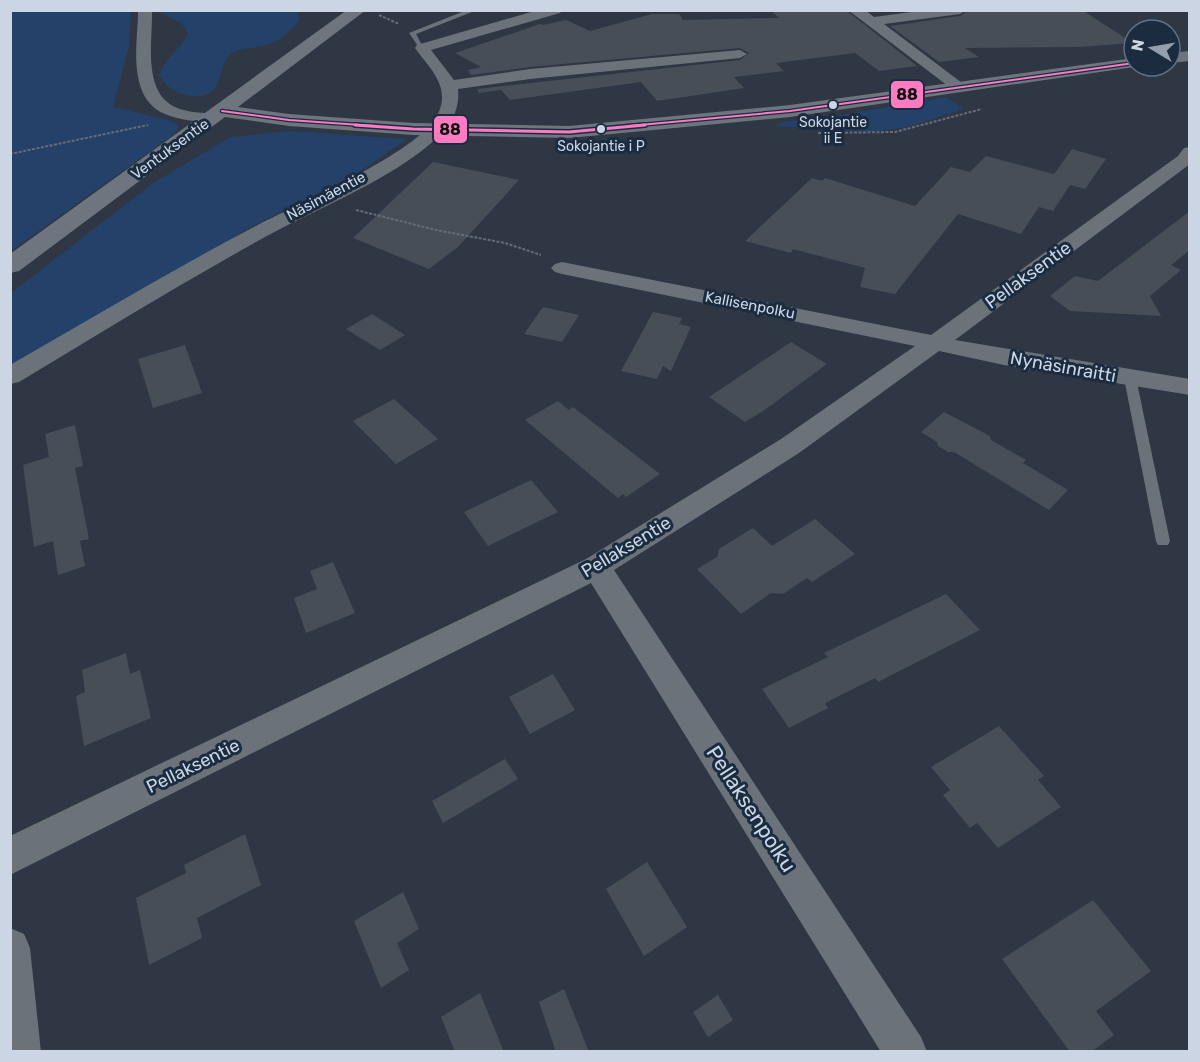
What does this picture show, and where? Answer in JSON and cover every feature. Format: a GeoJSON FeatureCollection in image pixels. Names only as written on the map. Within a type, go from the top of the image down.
{"type":"FeatureCollection","features":[{"type":"Feature","properties":{"kind":"street"},"geometry":{"type":"LineString","coordinates":[[145,10],[145,66],[147,85],[152,96],[158,104],[171,111],[209,120],[289,120],[437,130],[529,133],[623,129],[790,111],[1122,65]]}},
{"type":"Feature","properties":{"kind":"street"},"geometry":{"type":"LineString","coordinates":[[555,10],[422,48],[451,85],[530,74],[740,54]]}},
{"type":"Feature","properties":{"kind":"street"},"geometry":{"type":"LineString","coordinates":[[855,10],[958,86]]}},
{"type":"Feature","properties":{"kind":"street"},"geometry":{"type":"LineString","coordinates":[[871,22],[960,10]]}},
{"type":"Feature","properties":{"kind":"street","name":"Ventuksentie"},"geometry":{"type":"LineString","coordinates":[[10,266],[209,120],[367,12]]}},
{"type":"Feature","properties":{"kind":"street","name":"Näsimäentie"},"geometry":{"type":"LineString","coordinates":[[10,376],[239,244],[400,156],[437,130],[451,100],[451,85]]}},
{"type":"Feature","properties":{"kind":"street","name":"Pellaksentie"},"geometry":{"type":"LineString","coordinates":[[10,856],[596,567],[790,446],[938,342],[1184,160],[1190,152]]}},
{"type":"Feature","properties":{"kind":"street","name":"Kallisenpolku"},"geometry":{"type":"LineString","coordinates":[[562,268],[938,342]]}},
{"type":"Feature","properties":{"kind":"street","name":"Nynäsinraitti"},"geometry":{"type":"LineString","coordinates":[[938,342],[1004,357],[1190,387]]}},
{"type":"Feature","properties":{"kind":"street","name":"Pellaksenpolku"},"geometry":{"type":"LineString","coordinates":[[596,567],[906,1052]]}},
{"type":"Feature","properties":{"kind":"street"},"geometry":{"type":"LineString","coordinates":[[10,948],[18,1052]]}},
{"type":"Feature","properties":{"kind":"lane"},"geometry":{"type":"LineString","coordinates":[[422,48],[412,33],[474,10]]}},
{"type":"Feature","properties":{"kind":"lane"},"geometry":{"type":"LineString","coordinates":[[1130,378],[1163,541]]}},
{"type":"Feature","properties":{"kind":"path"},"geometry":{"type":"LineString","coordinates":[[367,12],[390,18],[412,33]]}},
{"type":"Feature","properties":{"kind":"path"},"geometry":{"type":"LineString","coordinates":[[10,154],[141,125],[209,120]]}},
{"type":"Feature","properties":{"kind":"path"},"geometry":{"type":"LineString","coordinates":[[321,200],[436,230],[505,243],[555,259],[562,268]]}},
{"type":"Feature","properties":{"kind":"shaded area"},"geometry":{"type":"Polygon","coordinates":[[[298,10],[299,21],[281,38],[264,46],[242,49],[229,55],[215,88],[206,95],[194,96],[177,92],[159,76],[188,33],[182,24],[158,11],[298,10]]]}},
{"type":"Feature","properties":{"kind":"shaded area"},"geometry":{"type":"Polygon","coordinates":[[[10,11],[131,11],[129,46],[113,107],[173,121],[179,127],[174,134],[11,251],[10,11]]]}},
{"type":"Feature","properties":{"kind":"shaded area"},"geometry":{"type":"Polygon","coordinates":[[[946,97],[963,109],[908,127],[872,132],[775,126],[781,122],[835,116],[946,97]]]}},
{"type":"Feature","properties":{"kind":"shaded area"},"geometry":{"type":"Polygon","coordinates":[[[290,131],[407,139],[358,173],[249,228],[11,368],[11,293],[153,183],[212,148],[231,137],[290,131]]]}},
{"type":"Feature","properties":{"kind":"building"},"geometry":{"type":"Polygon","coordinates":[[[770,10],[846,10],[917,66],[879,71],[855,53],[776,63],[784,71],[734,77],[744,88],[657,101],[641,82],[510,100],[501,90],[479,93],[477,89],[740,60],[749,53],[740,48],[530,67],[471,75],[468,70],[481,67],[455,53],[540,24],[566,20],[590,31],[652,14],[679,14],[683,20],[779,18],[770,10]]]}},
{"type":"Feature","properties":{"kind":"building"},"geometry":{"type":"Polygon","coordinates":[[[969,10],[1082,10],[1122,36],[1122,44],[1079,47],[965,48],[979,57],[939,62],[890,26],[960,16],[969,10]]]}},
{"type":"Feature","properties":{"kind":"building"},"geometry":{"type":"Polygon","coordinates":[[[1072,149],[1106,159],[1085,189],[1070,185],[1053,211],[1039,207],[1021,234],[958,214],[895,294],[860,287],[865,268],[793,249],[791,253],[745,241],[812,178],[822,181],[825,178],[915,206],[951,167],[970,172],[986,156],[1054,174],[1072,149]]]}},
{"type":"Feature","properties":{"kind":"building"},"geometry":{"type":"Polygon","coordinates":[[[433,162],[519,180],[458,247],[429,269],[353,238],[433,162]]]}},
{"type":"Feature","properties":{"kind":"building"},"geometry":{"type":"Polygon","coordinates":[[[1190,211],[1190,250],[1171,265],[1181,270],[1150,296],[1161,316],[1070,311],[1050,296],[1075,276],[1098,281],[1190,211]]]}},
{"type":"Feature","properties":{"kind":"building"},"geometry":{"type":"Polygon","coordinates":[[[543,307],[579,315],[562,342],[524,334],[543,307]]]}},
{"type":"Feature","properties":{"kind":"building"},"geometry":{"type":"Polygon","coordinates":[[[653,312],[682,318],[679,324],[691,327],[671,371],[663,366],[657,379],[621,371],[653,312]]]}},
{"type":"Feature","properties":{"kind":"building"},"geometry":{"type":"Polygon","coordinates":[[[372,314],[405,335],[380,350],[346,329],[372,314]]]}},
{"type":"Feature","properties":{"kind":"building"},"geometry":{"type":"Polygon","coordinates":[[[791,342],[827,364],[745,422],[709,397],[791,342]]]}},
{"type":"Feature","properties":{"kind":"building"},"geometry":{"type":"Polygon","coordinates":[[[185,345],[202,393],[153,408],[138,359],[185,345]]]}},
{"type":"Feature","properties":{"kind":"building"},"geometry":{"type":"Polygon","coordinates":[[[394,399],[438,439],[396,464],[353,421],[394,399]]]}},
{"type":"Feature","properties":{"kind":"building"},"geometry":{"type":"Polygon","coordinates":[[[558,401],[569,410],[573,407],[660,474],[626,497],[623,494],[618,498],[525,420],[558,401]]]}},
{"type":"Feature","properties":{"kind":"building"},"geometry":{"type":"Polygon","coordinates":[[[944,412],[990,436],[991,440],[1026,460],[1023,463],[1068,490],[1049,510],[954,452],[948,452],[938,446],[937,442],[921,432],[944,412]]]}},
{"type":"Feature","properties":{"kind":"building"},"geometry":{"type":"Polygon","coordinates":[[[75,425],[83,466],[75,468],[89,539],[80,541],[85,566],[58,575],[53,541],[34,547],[23,465],[49,457],[45,434],[75,425]]]}},
{"type":"Feature","properties":{"kind":"building"},"geometry":{"type":"Polygon","coordinates":[[[531,480],[558,512],[488,546],[464,512],[531,480]]]}},
{"type":"Feature","properties":{"kind":"building"},"geometry":{"type":"Polygon","coordinates":[[[815,519],[855,554],[812,582],[807,578],[783,594],[771,593],[741,614],[697,569],[717,557],[719,549],[753,528],[772,546],[815,519]]]}},
{"type":"Feature","properties":{"kind":"building"},"geometry":{"type":"Polygon","coordinates":[[[333,562],[355,613],[306,633],[294,598],[317,589],[310,571],[333,562]]]}},
{"type":"Feature","properties":{"kind":"building"},"geometry":{"type":"Polygon","coordinates":[[[946,594],[980,630],[878,682],[875,678],[825,703],[828,708],[789,728],[762,689],[828,657],[824,653],[946,594]]]}},
{"type":"Feature","properties":{"kind":"building"},"geometry":{"type":"Polygon","coordinates":[[[126,653],[130,674],[140,670],[151,718],[84,746],[76,696],[85,692],[82,670],[126,653]]]}},
{"type":"Feature","properties":{"kind":"building"},"geometry":{"type":"Polygon","coordinates":[[[553,674],[575,710],[530,734],[509,697],[553,674]]]}},
{"type":"Feature","properties":{"kind":"building"},"geometry":{"type":"Polygon","coordinates":[[[999,726],[1044,776],[1038,780],[1061,807],[998,848],[977,823],[970,828],[943,795],[950,790],[931,767],[999,726]]]}},
{"type":"Feature","properties":{"kind":"building"},"geometry":{"type":"Polygon","coordinates":[[[505,759],[518,779],[443,823],[432,801],[505,759]]]}},
{"type":"Feature","properties":{"kind":"building"},"geometry":{"type":"Polygon","coordinates":[[[245,834],[261,885],[197,918],[202,938],[149,965],[136,898],[186,873],[184,865],[245,834]]]}},
{"type":"Feature","properties":{"kind":"building"},"geometry":{"type":"Polygon","coordinates":[[[647,862],[687,927],[644,956],[606,889],[647,862]]]}},
{"type":"Feature","properties":{"kind":"building"},"geometry":{"type":"Polygon","coordinates":[[[403,892],[419,929],[397,943],[409,970],[381,988],[354,921],[403,892]]]}},
{"type":"Feature","properties":{"kind":"building"},"geometry":{"type":"Polygon","coordinates":[[[1093,900],[1151,971],[1096,1011],[1114,1035],[1091,1052],[1070,1052],[1002,959],[1093,900]]]}},
{"type":"Feature","properties":{"kind":"building"},"geometry":{"type":"Polygon","coordinates":[[[564,989],[589,1052],[556,1052],[539,1002],[564,989]]]}},
{"type":"Feature","properties":{"kind":"building"},"geometry":{"type":"Polygon","coordinates":[[[480,993],[504,1052],[455,1052],[441,1017],[480,993]]]}},
{"type":"Feature","properties":{"kind":"building"},"geometry":{"type":"Polygon","coordinates":[[[718,995],[733,1020],[708,1037],[693,1012],[718,995]]]}},
{"type":"Feature","properties":{"kind":"transit line","name":"88"},"geometry":{"type":"LineString","coordinates":[[222,111],[289,120],[413,129],[569,132],[790,111],[1122,65]]}},
{"type":"Feature","properties":{"kind":"place","name":"Sokojantie ii E"},"geometry":{"type":"Point","coordinates":[833,105]}},
{"type":"Feature","properties":{"kind":"place","name":"Sokojantie i P"},"geometry":{"type":"Point","coordinates":[601,129]}}]}
